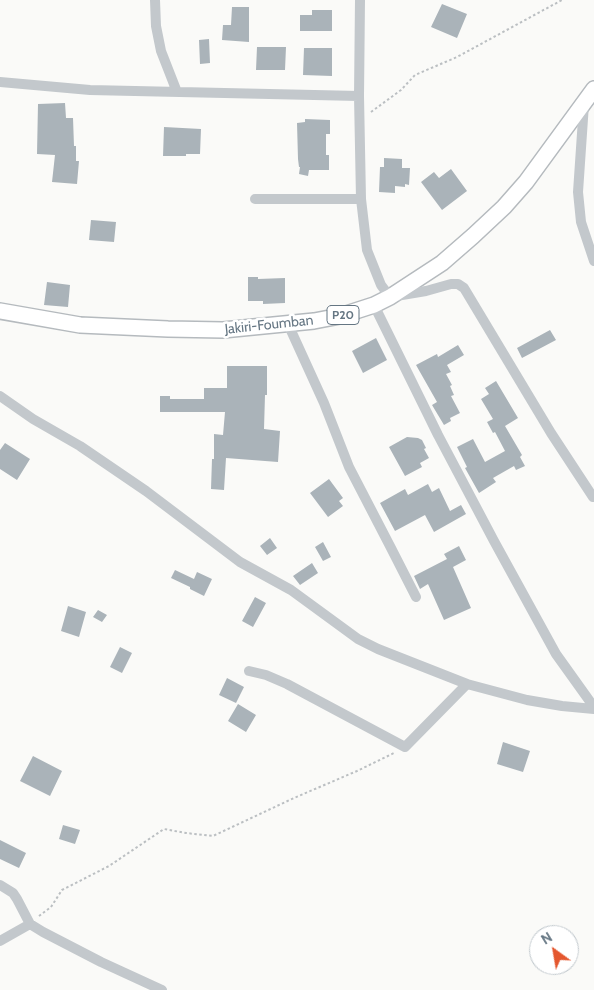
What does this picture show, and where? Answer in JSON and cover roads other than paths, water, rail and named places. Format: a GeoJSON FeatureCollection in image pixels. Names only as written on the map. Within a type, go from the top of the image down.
{"type":"FeatureCollection","features":[{"type":"Feature","properties":{"kind":"main road","name":"Jakiri-Foumban"},"geometry":{"type":"LineString","coordinates":[[0,311],[80,325],[223,330],[288,324],[340,316],[374,305],[390,297],[442,263],[504,207],[526,182],[589,95]]}},
{"type":"Feature","properties":{"kind":"street"},"geometry":{"type":"LineString","coordinates":[[155,0],[156,26],[161,51],[177,92]]}},
{"type":"Feature","properties":{"kind":"street"},"geometry":{"type":"LineString","coordinates":[[360,0],[361,199],[367,250],[381,285],[390,297],[426,291],[451,284],[458,284],[464,288],[550,433],[593,497]]}},
{"type":"Feature","properties":{"kind":"street"},"geometry":{"type":"LineString","coordinates":[[0,82],[90,90],[359,96]]}},
{"type":"Feature","properties":{"kind":"street"},"geometry":{"type":"LineString","coordinates":[[589,95],[578,192],[581,222],[594,261]]}},
{"type":"Feature","properties":{"kind":"street"},"geometry":{"type":"LineString","coordinates":[[255,199],[361,199]]}},
{"type":"Feature","properties":{"kind":"street"},"geometry":{"type":"LineString","coordinates":[[374,305],[438,435],[490,534],[556,654],[594,708]]}},
{"type":"Feature","properties":{"kind":"street"},"geometry":{"type":"LineString","coordinates":[[288,324],[324,403],[349,468],[416,597]]}},
{"type":"Feature","properties":{"kind":"street"},"geometry":{"type":"LineString","coordinates":[[0,396],[33,419],[80,446],[146,491],[240,562],[291,590],[358,639],[378,649],[468,684],[527,700],[562,706],[594,708]]}},
{"type":"Feature","properties":{"kind":"street"},"geometry":{"type":"LineString","coordinates":[[249,671],[266,675],[288,684],[405,747],[468,684]]}},
{"type":"Feature","properties":{"kind":"street"},"geometry":{"type":"LineString","coordinates":[[0,885],[13,893],[30,924],[42,932],[162,990]]}},
{"type":"Feature","properties":{"kind":"street"},"geometry":{"type":"LineString","coordinates":[[0,941],[30,924]]}}]}
